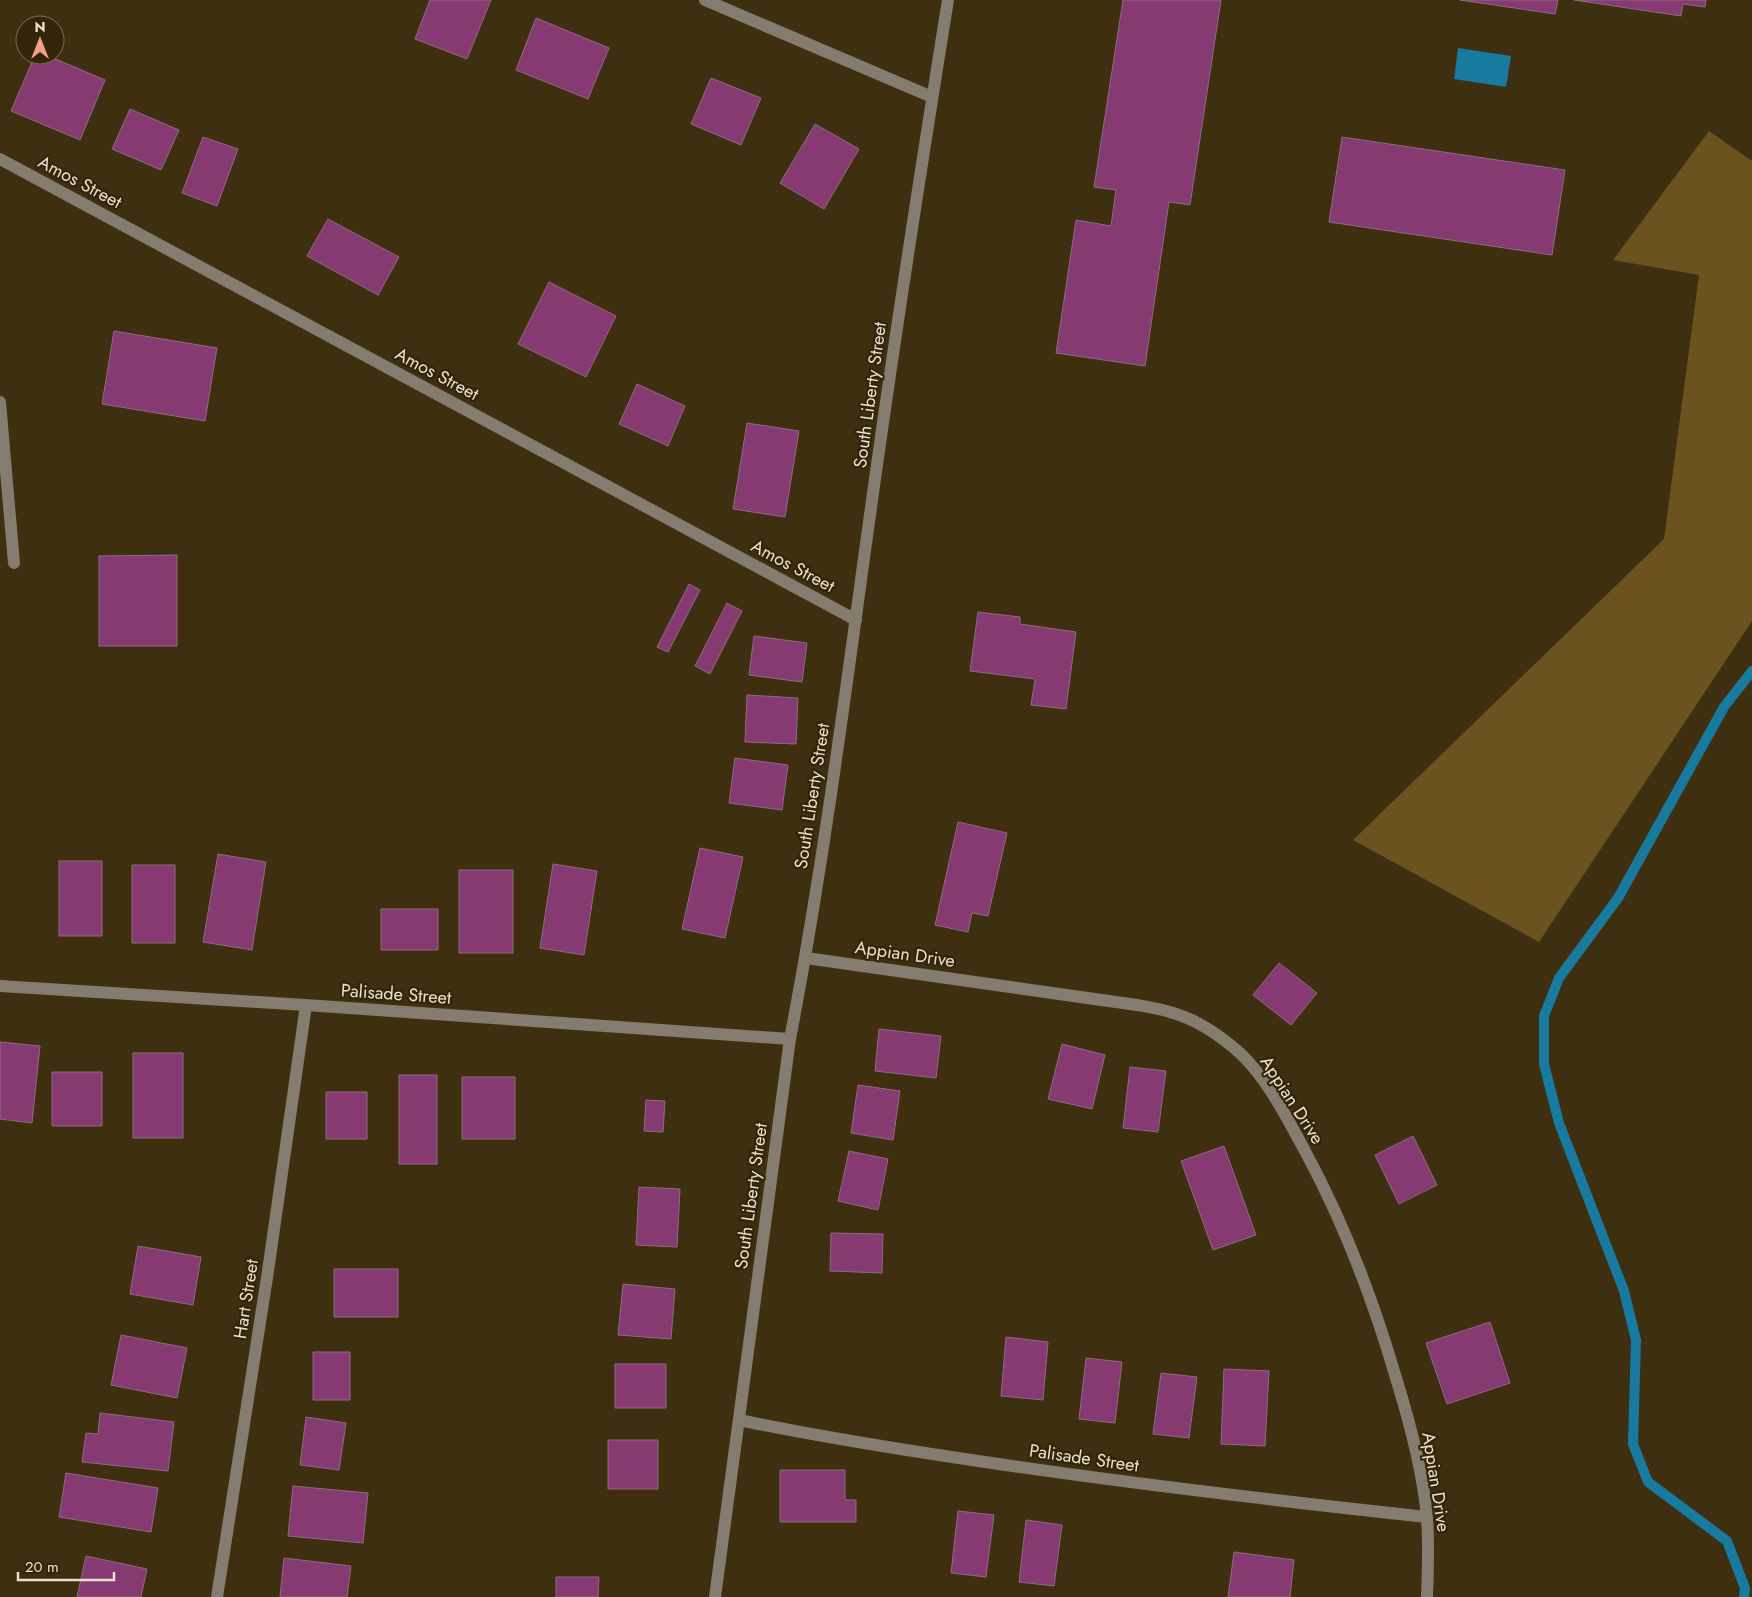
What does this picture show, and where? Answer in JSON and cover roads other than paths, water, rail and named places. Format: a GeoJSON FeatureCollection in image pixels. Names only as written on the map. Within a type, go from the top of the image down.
{"type":"FeatureCollection","features":[{"type":"Feature","properties":{"kind":"street"},"geometry":{"type":"LineString","coordinates":[[705,0],[932,97]]}},
{"type":"Feature","properties":{"kind":"street","name":"South Liberty Street"},"geometry":{"type":"LineString","coordinates":[[716,1597],[790,1039],[806,958],[869,522],[948,0]]}},
{"type":"Feature","properties":{"kind":"street","name":"Amos Street"},"geometry":{"type":"LineString","coordinates":[[0,159],[856,620]]}},
{"type":"Feature","properties":{"kind":"street"},"geometry":{"type":"LineString","coordinates":[[0,402],[14,563]]}},
{"type":"Feature","properties":{"kind":"street","name":"Appian Drive"},"geometry":{"type":"LineString","coordinates":[[806,958],[1137,1004],[1175,1013],[1210,1030],[1241,1054],[1266,1084],[1294,1130],[1342,1224],[1378,1318],[1406,1410],[1423,1486],[1427,1517],[1427,1597]]}},
{"type":"Feature","properties":{"kind":"street","name":"Palisade Street"},"geometry":{"type":"LineString","coordinates":[[0,986],[306,1005],[790,1039]]}},
{"type":"Feature","properties":{"kind":"street","name":"Hart Street"},"geometry":{"type":"LineString","coordinates":[[217,1597],[268,1271],[306,1005]]}},
{"type":"Feature","properties":{"kind":"street","name":"Palisade Street"},"geometry":{"type":"LineString","coordinates":[[739,1420],[916,1452],[1086,1477],[1256,1499],[1427,1517]]}},
{"type":"Feature","properties":{"kind":"water"},"geometry":{"type":"Polygon","coordinates":[[[1458,48],[1511,56],[1506,87],[1454,79],[1458,48]]]}},
{"type":"Feature","properties":{"kind":"waterway"},"geometry":{"type":"LineString","coordinates":[[1744,1597],[1745,1588],[1727,1541],[1648,1482],[1633,1444],[1636,1340],[1624,1291],[1559,1123],[1544,1064],[1544,1016],[1559,978],[1618,898],[1724,707],[1752,671]]}}]}
